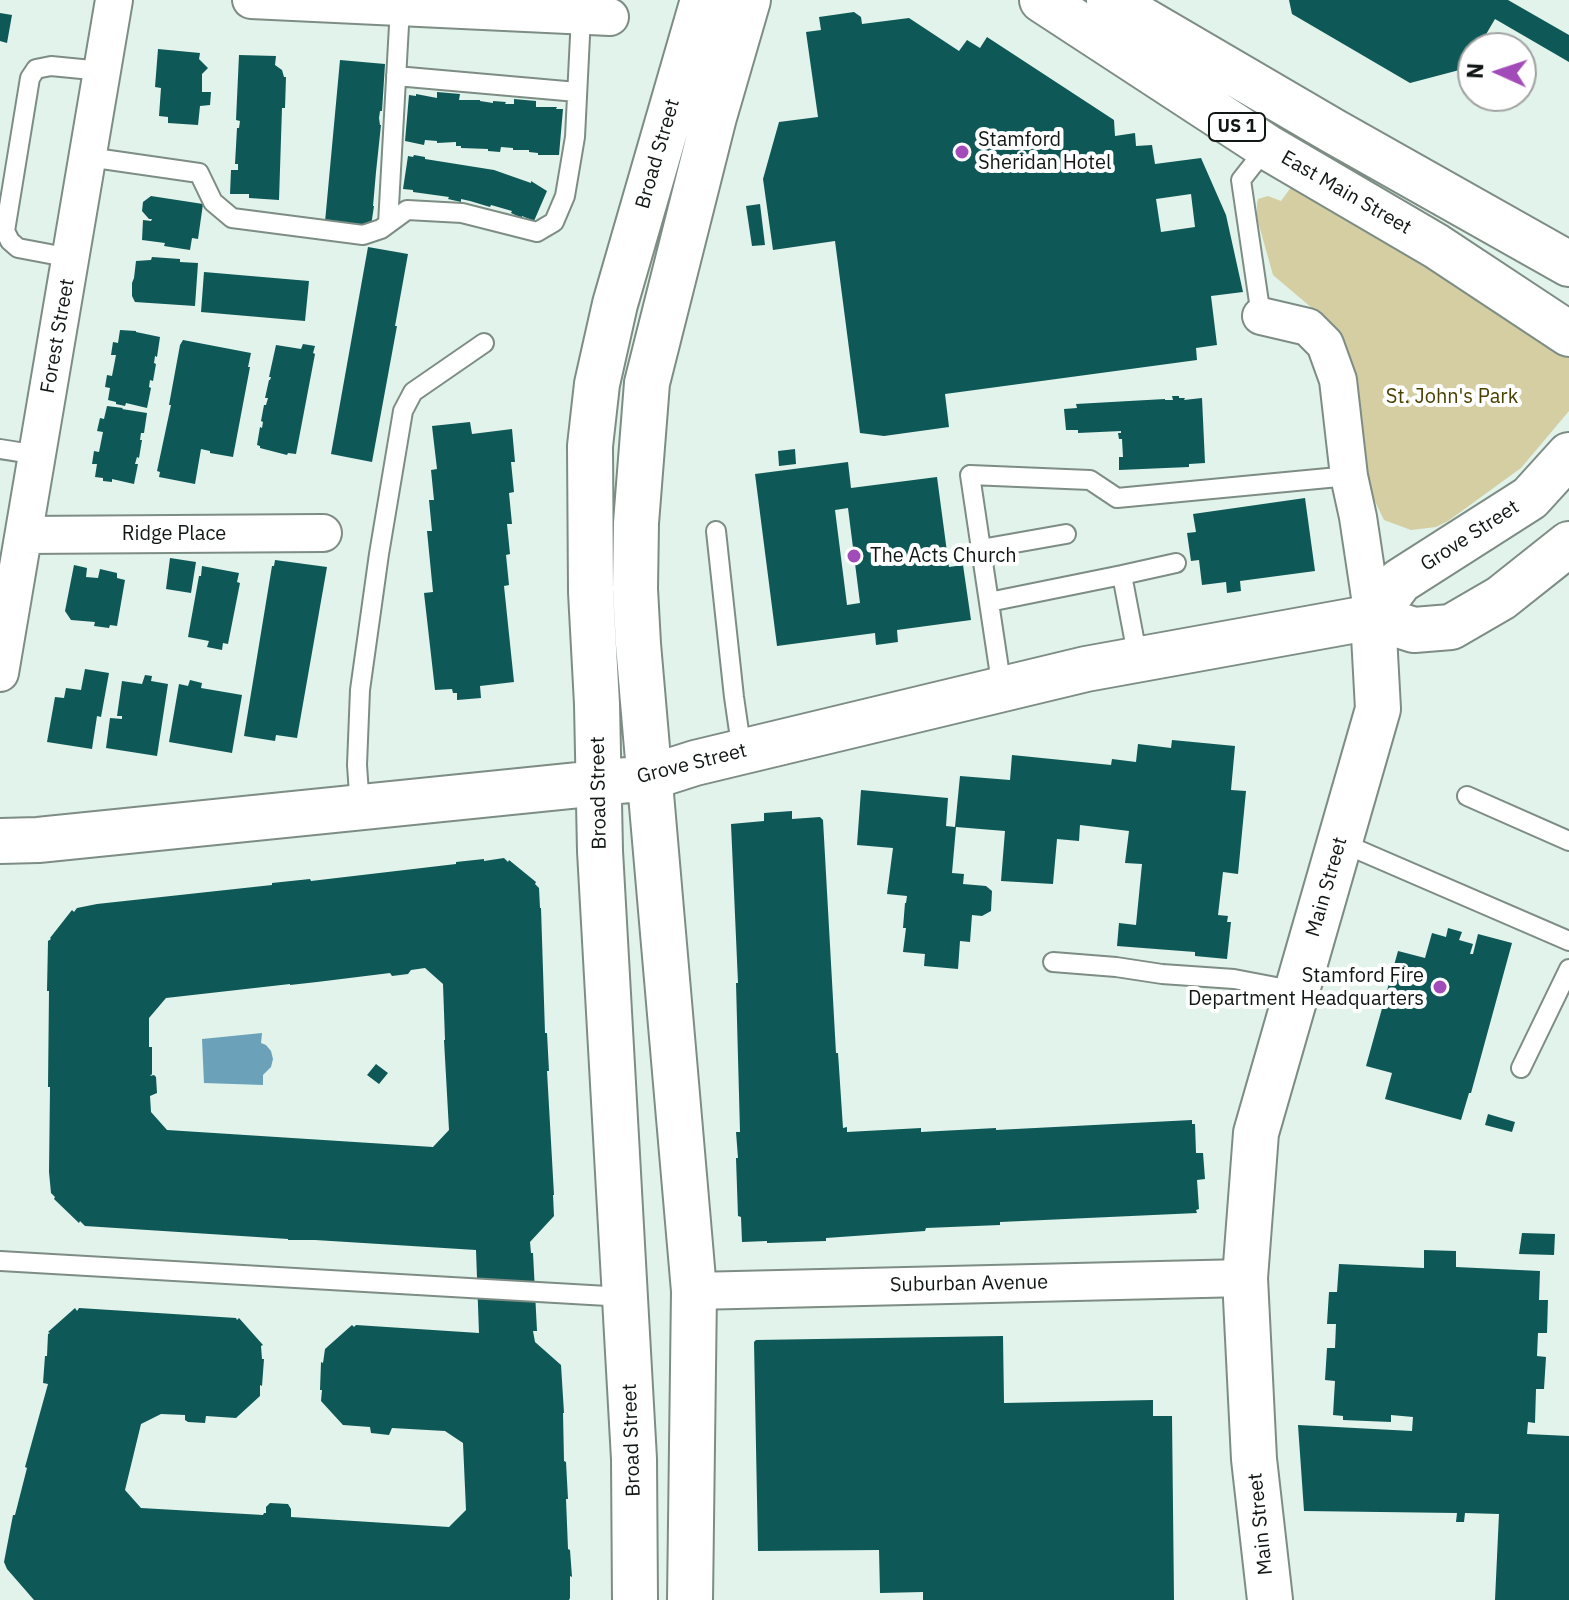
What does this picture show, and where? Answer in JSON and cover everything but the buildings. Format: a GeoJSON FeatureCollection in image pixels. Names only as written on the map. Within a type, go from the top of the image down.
{"type":"FeatureCollection","features":[{"type":"Feature","properties":{"kind":"main road","name":"Broad Street"},"geometry":{"type":"LineString","coordinates":[[635,1600],[634,1459],[598,783],[589,506],[593,412],[605,344],[703,0]]}},
{"type":"Feature","properties":{"kind":"main road"},"geometry":{"type":"LineString","coordinates":[[690,1600],[694,1291],[648,778],[635,589],[636,523],[647,383],[714,117],[748,0]]}},
{"type":"Feature","properties":{"kind":"main road","name":"East Main Street"},"geometry":{"type":"LineString","coordinates":[[1042,0],[1267,147],[1436,246],[1569,334]]}},
{"type":"Feature","properties":{"kind":"main road","name":"US 1"},"geometry":{"type":"LineString","coordinates":[[1109,0],[1569,264]]}},
{"type":"Feature","properties":{"kind":"main road","name":"Grove Street"},"geometry":{"type":"LineString","coordinates":[[1373,617],[1400,581],[1530,498],[1569,455]]}},
{"type":"Feature","properties":{"kind":"main road","name":"Grove Street"},"geometry":{"type":"LineString","coordinates":[[0,841],[38,840],[648,778],[695,763],[1138,659],[1373,617],[1414,630],[1451,627],[1501,598],[1569,544]]}},
{"type":"Feature","properties":{"kind":"main road","name":"Main Street"},"geometry":{"type":"LineString","coordinates":[[1270,1600],[1254,1459],[1245,1278],[1256,1133],[1378,709],[1373,617]]}},
{"type":"Feature","properties":{"kind":"street","name":"Forest Street"},"geometry":{"type":"LineString","coordinates":[[0,673],[7,595],[24,535],[114,0]]}},
{"type":"Feature","properties":{"kind":"street"},"geometry":{"type":"LineString","coordinates":[[251,0],[595,17]]}},
{"type":"Feature","properties":{"kind":"street","name":"Main Street"},"geometry":{"type":"LineString","coordinates":[[1261,316],[1308,327],[1325,344],[1338,380],[1349,476],[1373,617]]}},
{"type":"Feature","properties":{"kind":"street","name":"Ridge Place"},"geometry":{"type":"LineString","coordinates":[[24,535],[323,533]]}},
{"type":"Feature","properties":{"kind":"street","name":"Suburban Avenue"},"geometry":{"type":"LineString","coordinates":[[694,1291],[1245,1278]]}},
{"type":"Feature","properties":{"kind":"lane"},"geometry":{"type":"LineString","coordinates":[[388,224],[400,7]]}},
{"type":"Feature","properties":{"kind":"lane"},"geometry":{"type":"LineString","coordinates":[[88,157],[199,173],[213,202],[232,218],[363,235],[381,229],[407,210],[462,213],[537,232],[554,222],[565,196],[575,137],[577,92],[595,17]]}},
{"type":"Feature","properties":{"kind":"lane"},"geometry":{"type":"LineString","coordinates":[[71,258],[18,248],[5,231],[25,108],[30,78],[36,69],[51,66],[102,71]]}},
{"type":"Feature","properties":{"kind":"lane"},"geometry":{"type":"LineString","coordinates":[[396,76],[577,92]]}},
{"type":"Feature","properties":{"kind":"lane"},"geometry":{"type":"LineString","coordinates":[[1261,316],[1241,180],[1267,147]]}},
{"type":"Feature","properties":{"kind":"lane"},"geometry":{"type":"LineString","coordinates":[[360,808],[357,765],[360,690],[403,411],[413,392],[484,343]]}},
{"type":"Feature","properties":{"kind":"lane"},"geometry":{"type":"LineString","coordinates":[[0,449],[38,455]]}},
{"type":"Feature","properties":{"kind":"lane"},"geometry":{"type":"LineString","coordinates":[[1002,689],[970,475],[1090,480],[1117,498],[1349,476]]}},
{"type":"Feature","properties":{"kind":"lane"},"geometry":{"type":"LineString","coordinates":[[716,531],[742,752]]}},
{"type":"Feature","properties":{"kind":"lane"},"geometry":{"type":"LineString","coordinates":[[981,549],[1066,534]]}},
{"type":"Feature","properties":{"kind":"lane"},"geometry":{"type":"LineString","coordinates":[[989,602],[1176,563]]}},
{"type":"Feature","properties":{"kind":"lane"},"geometry":{"type":"LineString","coordinates":[[1122,575],[1138,659]]}},
{"type":"Feature","properties":{"kind":"lane"},"geometry":{"type":"LineString","coordinates":[[1467,796],[1569,841]]}},
{"type":"Feature","properties":{"kind":"lane"},"geometry":{"type":"LineString","coordinates":[[1340,842],[1569,941]]}},
{"type":"Feature","properties":{"kind":"lane"},"geometry":{"type":"LineString","coordinates":[[1053,962],[1234,979],[1297,991]]}},
{"type":"Feature","properties":{"kind":"lane"},"geometry":{"type":"LineString","coordinates":[[1521,1068],[1569,969]]}},
{"type":"Feature","properties":{"kind":"lane"},"geometry":{"type":"LineString","coordinates":[[0,1261],[625,1297]]}},
{"type":"Feature","properties":{"kind":"green space","name":"St. John's Park"},"geometry":{"type":"Polygon","coordinates":[[[1292,186],[1569,354],[1569,411],[1521,468],[1436,527],[1411,530],[1384,520],[1367,485],[1319,314],[1273,275],[1257,218],[1258,199],[1268,196],[1281,201],[1292,186]]]}},
{"type":"Feature","properties":{"kind":"water"},"geometry":{"type":"Polygon","coordinates":[[[262,1033],[261,1043],[271,1051],[273,1059],[271,1067],[263,1075],[263,1085],[204,1083],[202,1039],[262,1033]]]}},
{"type":"Feature","properties":{"kind":"place","name":"Stamford Sheridan Hotel"},"geometry":{"type":"Point","coordinates":[962,152]}},
{"type":"Feature","properties":{"kind":"place","name":"The Acts Church"},"geometry":{"type":"Point","coordinates":[854,556]}},
{"type":"Feature","properties":{"kind":"place","name":"Stamford Fire Department Headquarters"},"geometry":{"type":"Point","coordinates":[1440,987]}}]}
